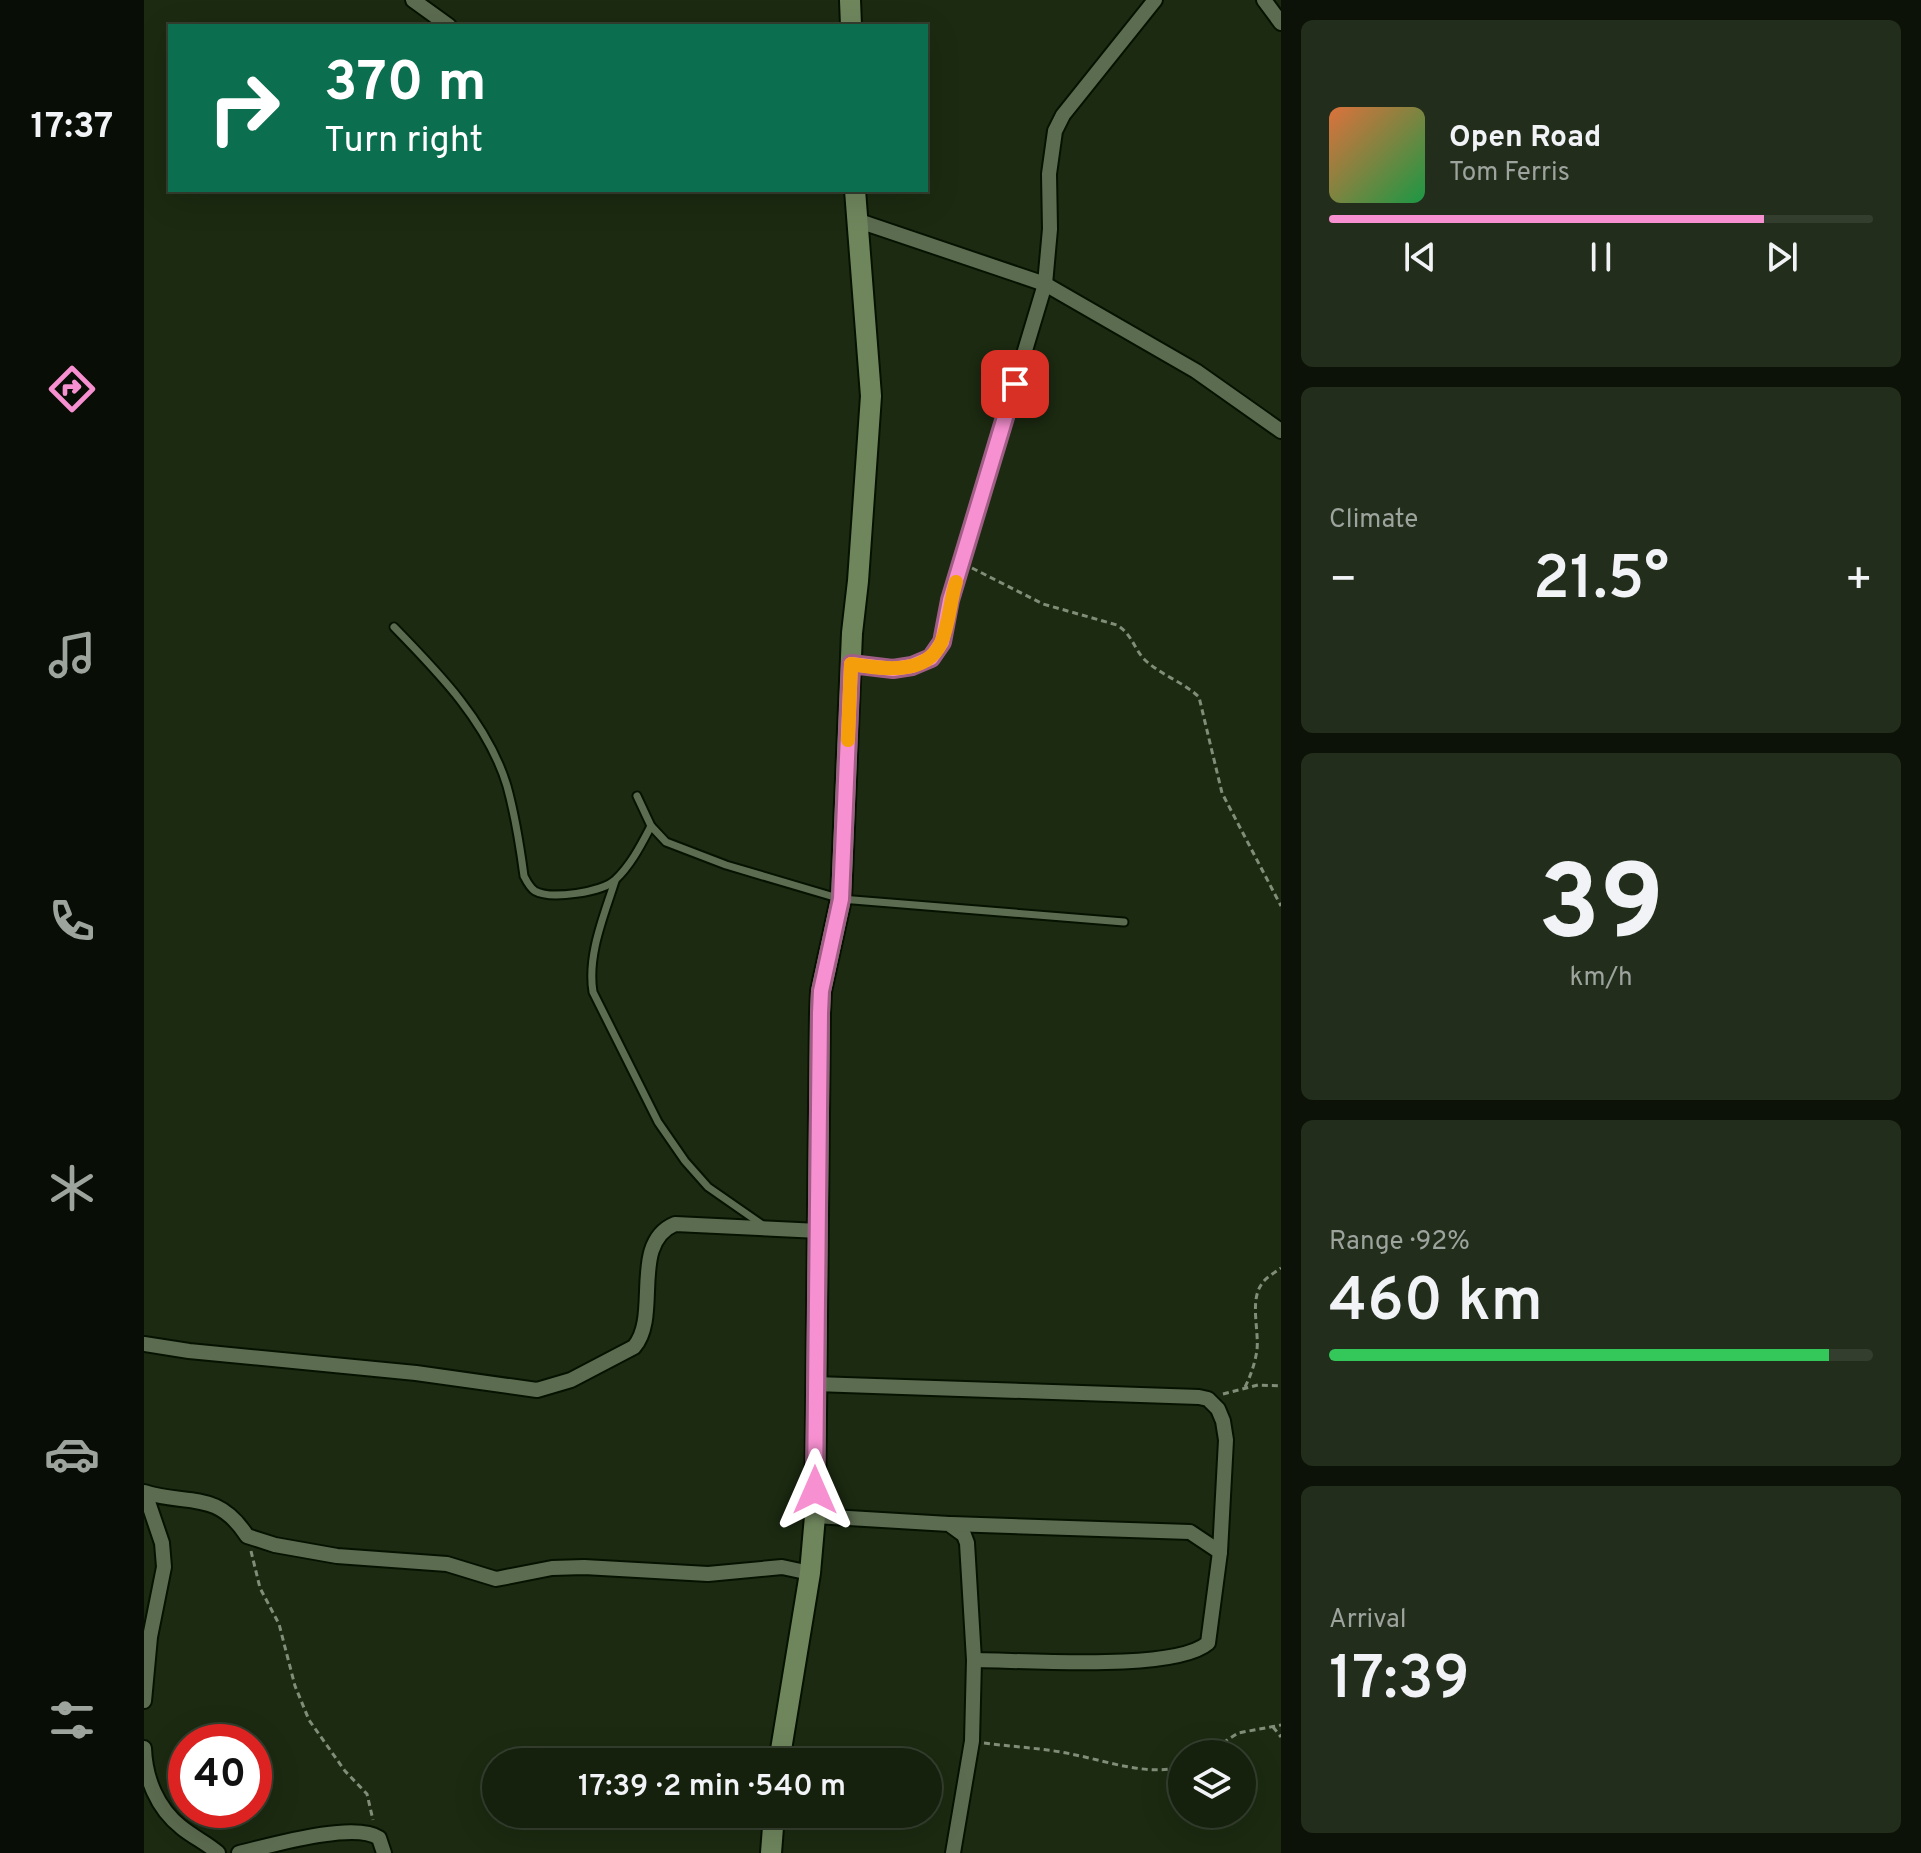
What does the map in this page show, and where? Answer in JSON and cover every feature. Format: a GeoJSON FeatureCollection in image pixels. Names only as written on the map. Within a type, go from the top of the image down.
{"type":"FeatureCollection","features":[{"type":"Feature","properties":{"kind":"street"},"geometry":{"type":"LineString","coordinates":[[413,0],[446,24]]}},
{"type":"Feature","properties":{"kind":"street"},"geometry":{"type":"LineString","coordinates":[[850,0],[851,24]]}},
{"type":"Feature","properties":{"kind":"street"},"geometry":{"type":"LineString","coordinates":[[851,664],[893,669],[912,666],[931,658],[942,642],[950,600],[1045,284],[1050,229],[1049,174],[1055,131],[1063,115],[1155,0]]}},
{"type":"Feature","properties":{"kind":"street"},"geometry":{"type":"LineString","coordinates":[[1264,0],[1281,23]]}},
{"type":"Feature","properties":{"kind":"street"},"geometry":{"type":"LineString","coordinates":[[781,1748],[810,1573],[815,1516],[819,1231],[817,1105],[821,1002],[841,899],[851,664],[871,396],[855,192]]}},
{"type":"Feature","properties":{"kind":"street"},"geometry":{"type":"LineString","coordinates":[[856,220],[1045,284],[1184,364],[1281,431]]}},
{"type":"Feature","properties":{"kind":"street"},"geometry":{"type":"LineString","coordinates":[[144,1344],[441,1376],[537,1390],[571,1380],[640,1341],[654,1242],[664,1228],[675,1224],[819,1231]]}},
{"type":"Feature","properties":{"kind":"street"},"geometry":{"type":"LineString","coordinates":[[815,1384],[1208,1399],[1218,1409],[1226,1440],[1220,1552],[1208,1643],[1202,1648],[1163,1658],[1118,1661],[974,1660]]}},
{"type":"Feature","properties":{"kind":"street"},"geometry":{"type":"LineString","coordinates":[[144,1701],[147,1638],[164,1567],[162,1543],[144,1493],[189,1498],[223,1509],[239,1523],[247,1536],[275,1545],[337,1556],[447,1564],[496,1579],[552,1568],[584,1567],[708,1574],[782,1567],[810,1573]]}},
{"type":"Feature","properties":{"kind":"street"},"geometry":{"type":"LineString","coordinates":[[815,1516],[1190,1532],[1220,1552]]}},
{"type":"Feature","properties":{"kind":"street"},"geometry":{"type":"LineString","coordinates":[[949,1524],[964,1535],[967,1543],[974,1660],[972,1741],[953,1853]]}},
{"type":"Feature","properties":{"kind":"street"},"geometry":{"type":"LineString","coordinates":[[144,1748],[150,1786],[160,1803],[179,1826],[218,1853]]}},
{"type":"Feature","properties":{"kind":"street"},"geometry":{"type":"LineString","coordinates":[[771,1853],[773,1828]]}},
{"type":"Feature","properties":{"kind":"street"},"geometry":{"type":"LineString","coordinates":[[239,1853],[331,1834],[375,1834],[382,1842],[384,1853]]}},
{"type":"Feature","properties":{"kind":"street"},"geometry":{"type":"LineString","coordinates":[[290,1853],[305,1838]]}},
{"type":"Feature","properties":{"kind":"lane"},"geometry":{"type":"LineString","coordinates":[[394,627],[430,664],[481,729],[506,784],[524,876],[532,889],[542,894],[594,891],[615,881]]}},
{"type":"Feature","properties":{"kind":"lane"},"geometry":{"type":"LineString","coordinates":[[637,796],[651,826],[666,842],[841,899],[1069,915],[1124,922]]}},
{"type":"Feature","properties":{"kind":"lane"},"geometry":{"type":"LineString","coordinates":[[651,826],[638,852],[615,881],[596,944],[593,992],[658,1122],[685,1161],[708,1187],[766,1227]]}},
{"type":"Feature","properties":{"kind":"path"},"geometry":{"type":"LineString","coordinates":[[962,562],[1043,604],[1126,630],[1148,664],[1199,697],[1222,793],[1281,906]]}},
{"type":"Feature","properties":{"kind":"path"},"geometry":{"type":"LineString","coordinates":[[1245,1387],[1254,1368],[1257,1349],[1256,1298],[1262,1282],[1281,1268]]}},
{"type":"Feature","properties":{"kind":"path"},"geometry":{"type":"LineString","coordinates":[[1208,1399],[1245,1387],[1281,1386]]}},
{"type":"Feature","properties":{"kind":"path"},"geometry":{"type":"LineString","coordinates":[[247,1536],[260,1588],[279,1624],[295,1686],[309,1720],[345,1771],[367,1794],[375,1834]]}},
{"type":"Feature","properties":{"kind":"path"},"geometry":{"type":"LineString","coordinates":[[1227,1740],[1238,1733],[1281,1725]]}},
{"type":"Feature","properties":{"kind":"path"},"geometry":{"type":"LineString","coordinates":[[1272,1726],[1281,1737]]}},
{"type":"Feature","properties":{"kind":"path"},"geometry":{"type":"LineString","coordinates":[[972,1741],[1070,1753],[1117,1766],[1168,1768]]}},
{"type":"Feature","properties":{"kind":"slow traffic"},"geometry":{"type":"LineString","coordinates":[[848,740],[851,664],[893,669],[912,666],[931,658],[942,642],[956,582]]}},
{"type":"Feature","properties":{"kind":"route"},"geometry":{"type":"LineString","coordinates":[[815,1490],[820,1013],[821,991],[841,899],[851,664],[893,669],[912,666],[931,658],[942,642],[950,600],[1015,384]]}}]}
